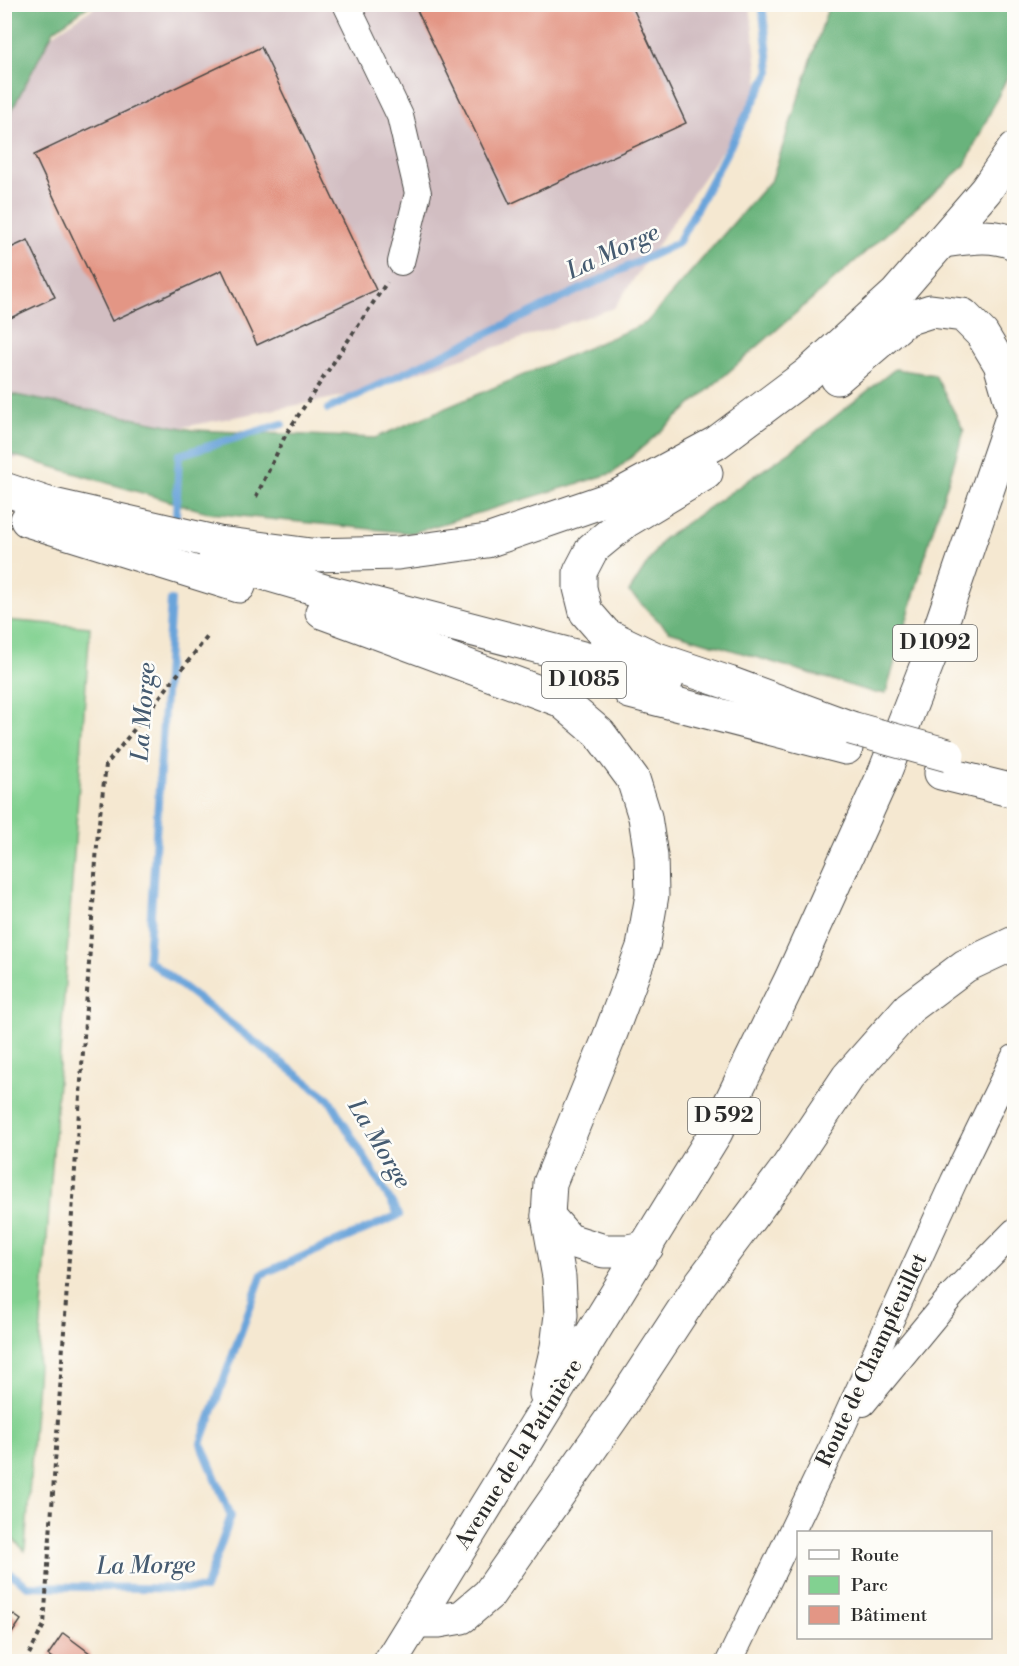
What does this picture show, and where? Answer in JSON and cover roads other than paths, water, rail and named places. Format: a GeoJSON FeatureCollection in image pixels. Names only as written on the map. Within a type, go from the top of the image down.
{"type":"FeatureCollection","features":[{"type":"Feature","properties":{"kind":"main road"},"geometry":{"type":"LineString","coordinates":[[49,504],[219,543],[310,555],[398,553],[487,541],[618,496],[716,443],[808,374],[896,294],[986,190],[1014,149]]}},
{"type":"Feature","properties":{"kind":"main road"},"geometry":{"type":"LineString","coordinates":[[942,241],[976,237],[1004,238],[1014,243]]}},
{"type":"Feature","properties":{"kind":"main road"},"geometry":{"type":"LineString","coordinates":[[849,738],[729,682],[654,658],[606,635],[586,612],[580,588],[580,572],[592,549],[626,520],[735,456],[805,405],[906,319],[932,311],[963,315],[982,334],[1000,364],[1014,412]]}},
{"type":"Feature","properties":{"kind":"main road","name":"D 1092"},"geometry":{"type":"LineString","coordinates":[[884,774],[934,646],[1014,412]]}},
{"type":"Feature","properties":{"kind":"main road","name":"D 1085"},"geometry":{"type":"LineString","coordinates":[[4,489],[215,559],[944,764],[1014,791]]}},
{"type":"Feature","properties":{"kind":"main road","name":"D 1085"},"geometry":{"type":"LineString","coordinates":[[4,513],[322,612],[849,738]]}},
{"type":"Feature","properties":{"kind":"main road"},"geometry":{"type":"LineString","coordinates":[[322,612],[560,700],[599,733],[633,779],[645,817],[651,856],[652,895],[644,947],[550,1183],[548,1216],[559,1277],[561,1315],[557,1347],[540,1421]]}},
{"type":"Feature","properties":{"kind":"main road","name":"D 1085"},"geometry":{"type":"LineString","coordinates":[[944,764],[1014,771]]}},
{"type":"Feature","properties":{"kind":"main road","name":"D 592"},"geometry":{"type":"LineString","coordinates":[[647,1247],[716,1132],[791,979],[884,774]]}},
{"type":"Feature","properties":{"kind":"main road"},"geometry":{"type":"LineString","coordinates":[[416,1621],[440,1621],[462,1617],[489,1594],[621,1405],[701,1283],[785,1171],[848,1077],[909,1008],[965,966],[1014,943]]}},
{"type":"Feature","properties":{"kind":"main road"},"geometry":{"type":"LineString","coordinates":[[548,1216],[569,1240],[578,1243],[604,1251],[628,1251],[647,1247]]}},
{"type":"Feature","properties":{"kind":"main road","name":"Avenue de la Patinière"},"geometry":{"type":"LineString","coordinates":[[390,1662],[647,1247]]}},
{"type":"Feature","properties":{"kind":"street"},"geometry":{"type":"LineString","coordinates":[[346,4],[400,117],[418,193],[401,262]]}},
{"type":"Feature","properties":{"kind":"street","name":"Route de Champfeuillet"},"geometry":{"type":"LineString","coordinates":[[729,1662],[842,1429],[954,1181],[1014,1058]]}},
{"type":"Feature","properties":{"kind":"street"},"geometry":{"type":"LineString","coordinates":[[842,1429],[952,1295],[1014,1232]]}},
{"type":"Feature","properties":{"kind":"waterway","name":"La Morge"},"geometry":{"type":"LineString","coordinates":[[328,409],[678,243],[770,71],[762,4]]}},
{"type":"Feature","properties":{"kind":"waterway","name":"La Morge"},"geometry":{"type":"LineString","coordinates":[[176,516],[179,455],[282,424]]}},
{"type":"Feature","properties":{"kind":"waterway","name":"La Morge"},"geometry":{"type":"LineString","coordinates":[[4,1569],[28,1586],[205,1589],[231,1516],[201,1443],[262,1274],[399,1215],[329,1099],[148,960],[171,600]]}}]}
